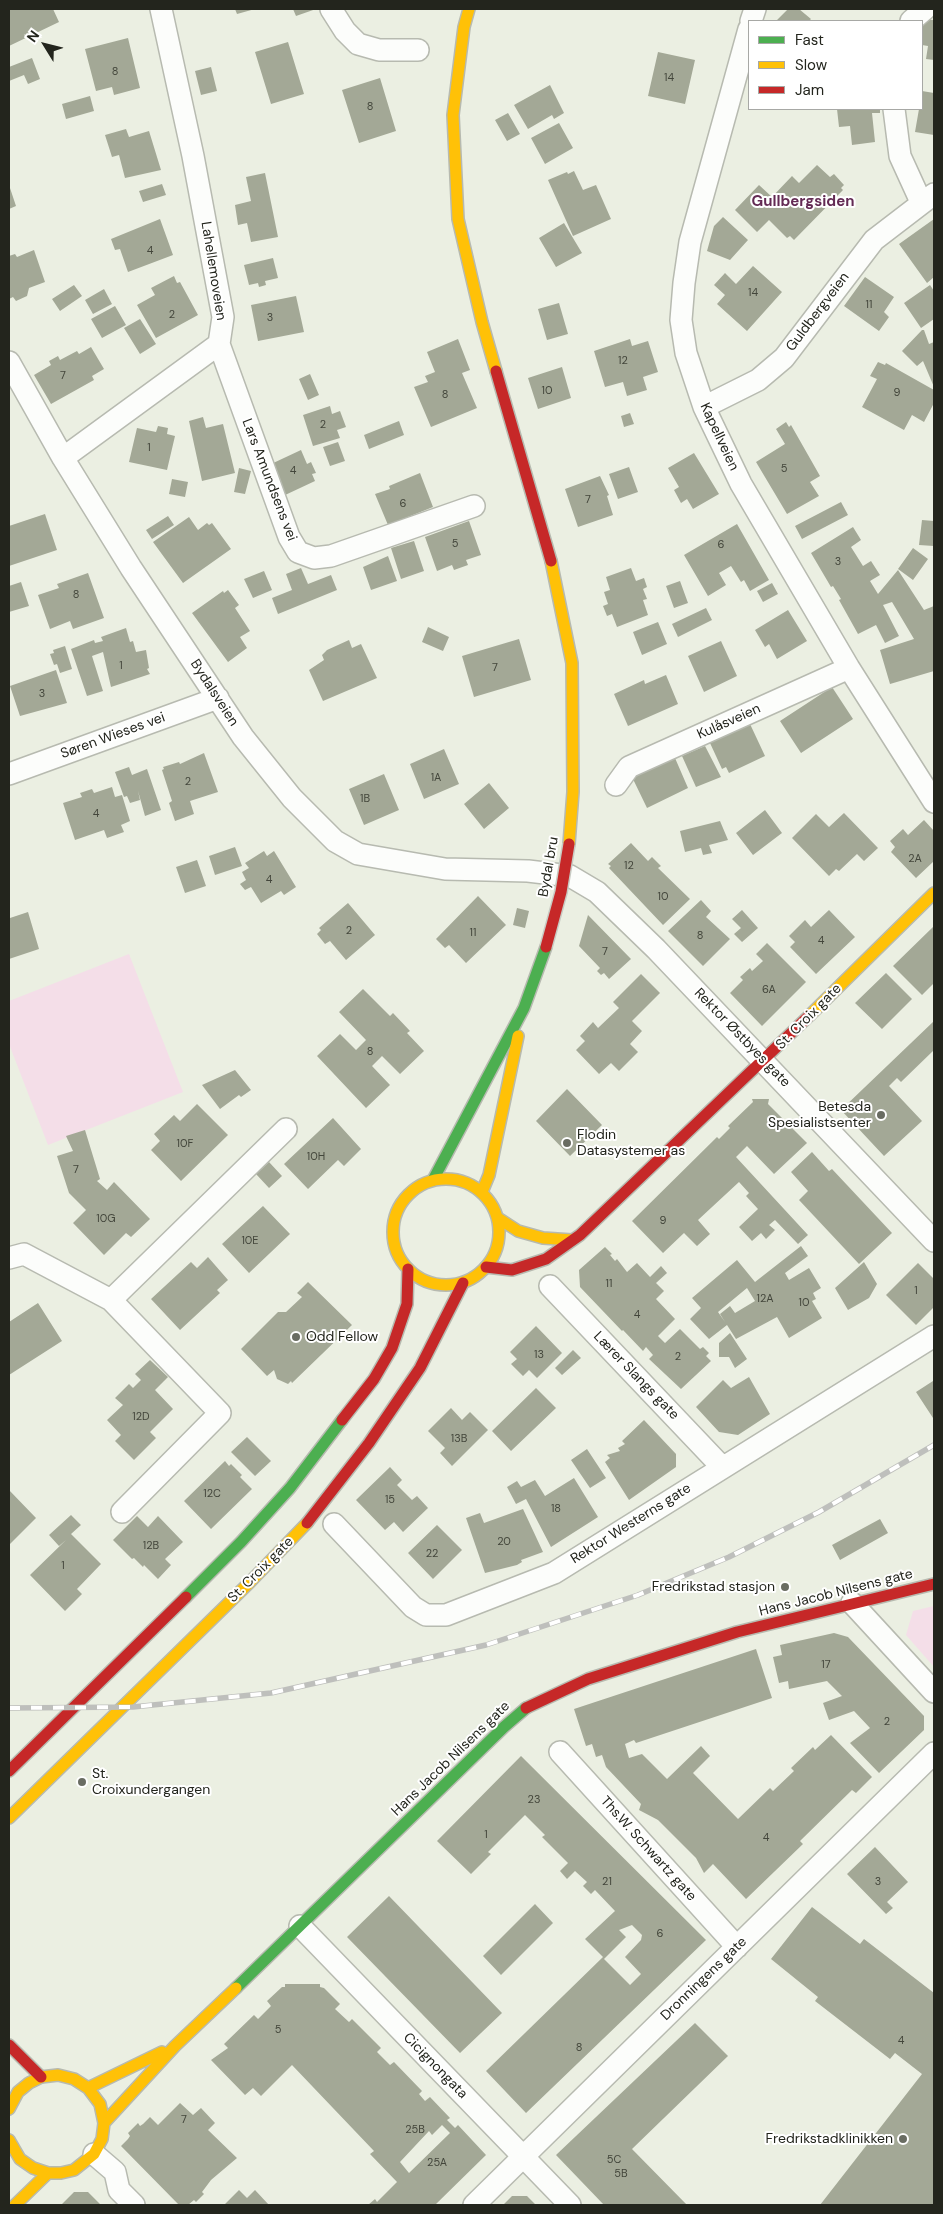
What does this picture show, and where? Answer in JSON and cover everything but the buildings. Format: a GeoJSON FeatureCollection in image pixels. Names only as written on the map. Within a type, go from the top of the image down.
{"type":"FeatureCollection","features":[{"type":"Feature","properties":{"kind":"main road","name":"Bydal bru"},"geometry":{"type":"LineString","coordinates":[[469,9],[464,27],[453,115],[458,218],[482,322],[557,581],[572,663],[573,792],[569,844],[561,892],[546,947],[524,1008]]}},
{"type":"Feature","properties":{"kind":"main road","name":"St. Croix gate"},"geometry":{"type":"LineString","coordinates":[[486,1267],[512,1270],[546,1259],[572,1240],[764,1061],[934,893]]}},
{"type":"Feature","properties":{"kind":"main road"},"geometry":{"type":"LineString","coordinates":[[433,1180],[524,1008]]}},
{"type":"Feature","properties":{"kind":"main road"},"geometry":{"type":"LineString","coordinates":[[482,1192],[489,1175],[524,1008]]}},
{"type":"Feature","properties":{"kind":"main road"},"geometry":{"type":"LineString","coordinates":[[450,1178],[467,1183],[482,1192],[492,1203],[498,1218],[500,1235],[496,1252],[486,1267],[476,1276],[463,1283],[444,1286],[424,1281],[408,1269],[397,1254],[393,1236],[395,1217],[403,1201],[416,1188],[433,1180],[450,1178]]}},
{"type":"Feature","properties":{"kind":"main road"},"geometry":{"type":"LineString","coordinates":[[498,1218],[518,1231],[543,1238],[572,1240]]}},
{"type":"Feature","properties":{"kind":"main road"},"geometry":{"type":"LineString","coordinates":[[9,1771],[241,1542],[290,1488],[374,1379],[392,1348],[407,1304],[408,1269]]}},
{"type":"Feature","properties":{"kind":"main road","name":"St. Croix gate"},"geometry":{"type":"LineString","coordinates":[[9,1818],[250,1582],[307,1523],[369,1443],[420,1368],[463,1283]]}},
{"type":"Feature","properties":{"kind":"main road","name":"Hans Jacob Nilsens gate"},"geometry":{"type":"LineString","coordinates":[[104,2123],[175,2046],[504,1726],[531,1704],[597,1676],[737,1632],[934,1584]]}},
{"type":"Feature","properties":{"kind":"main road"},"geometry":{"type":"LineString","coordinates":[[9,2045],[41,2077]]}},
{"type":"Feature","properties":{"kind":"main road","name":"Hans Jacob Nilsens gate"},"geometry":{"type":"LineString","coordinates":[[88,2088],[175,2046]]}},
{"type":"Feature","properties":{"kind":"main road"},"geometry":{"type":"LineString","coordinates":[[9,2109],[18,2092],[29,2083],[41,2077],[58,2075],[74,2079],[88,2088],[100,2104],[104,2123],[102,2139],[94,2154],[74,2170],[48,2173],[17,2163],[9,2140]]}},
{"type":"Feature","properties":{"kind":"main road"},"geometry":{"type":"LineString","coordinates":[[15,2205],[48,2173]]}},
{"type":"Feature","properties":{"kind":"street","name":"Lahellemoveien"},"geometry":{"type":"LineString","coordinates":[[161,9],[193,156],[223,317],[220,344]]}},
{"type":"Feature","properties":{"kind":"street"},"geometry":{"type":"LineString","coordinates":[[332,9],[345,31],[358,44],[379,50],[418,50]]}},
{"type":"Feature","properties":{"kind":"street"},"geometry":{"type":"LineString","coordinates":[[912,20],[925,9]]}},
{"type":"Feature","properties":{"kind":"street","name":"Kapellveien"},"geometry":{"type":"LineString","coordinates":[[748,33],[700,204],[684,283],[681,320],[686,353],[704,407],[741,484],[848,668],[934,802]]}},
{"type":"Feature","properties":{"kind":"street","name":"Guldbergveien"},"geometry":{"type":"LineString","coordinates":[[704,407],[758,380],[784,358],[874,240],[928,198],[900,156],[894,110]]}},
{"type":"Feature","properties":{"kind":"street"},"geometry":{"type":"LineString","coordinates":[[63,458],[220,344]]}},
{"type":"Feature","properties":{"kind":"street","name":"Lars Amundsens vei"},"geometry":{"type":"LineString","coordinates":[[220,344],[289,537],[298,552],[314,558],[331,556],[474,506]]}},
{"type":"Feature","properties":{"kind":"street","name":"Bydalsveien"},"geometry":{"type":"LineString","coordinates":[[9,362],[63,458],[131,568],[243,737],[292,798],[335,841],[358,854],[445,870],[528,871]]}},
{"type":"Feature","properties":{"kind":"street","name":"Kulåsveien"},"geometry":{"type":"LineString","coordinates":[[616,785],[629,767],[848,668]]}},
{"type":"Feature","properties":{"kind":"street","name":"Søren Wieses vei"},"geometry":{"type":"LineString","coordinates":[[9,774],[218,698]]}},
{"type":"Feature","properties":{"kind":"street","name":"Rektor Østbyes gate"},"geometry":{"type":"LineString","coordinates":[[528,871],[570,876],[609,902],[764,1061],[934,1241]]}},
{"type":"Feature","properties":{"kind":"street"},"geometry":{"type":"LineString","coordinates":[[111,1300],[286,1129]]}},
{"type":"Feature","properties":{"kind":"street"},"geometry":{"type":"LineString","coordinates":[[9,1258],[24,1254],[111,1300],[220,1413],[122,1512]]}},
{"type":"Feature","properties":{"kind":"street","name":"Lærer Slangs gate"},"geometry":{"type":"LineString","coordinates":[[550,1286],[722,1467]]}},
{"type":"Feature","properties":{"kind":"street","name":"Rektor Westerns gate"},"geometry":{"type":"LineString","coordinates":[[334,1524],[413,1607],[426,1615],[446,1615],[554,1573],[934,1336]]}},
{"type":"Feature","properties":{"kind":"street"},"geometry":{"type":"LineString","coordinates":[[852,1603],[934,1692]]}},
{"type":"Feature","properties":{"kind":"street","name":"Ths.W. Schwartz gate"},"geometry":{"type":"LineString","coordinates":[[560,1752],[737,1947]]}},
{"type":"Feature","properties":{"kind":"street","name":"Dronningens gate"},"geometry":{"type":"LineString","coordinates":[[474,2205],[934,1753]]}},
{"type":"Feature","properties":{"kind":"street","name":"Cicignongata"},"geometry":{"type":"LineString","coordinates":[[300,1926],[570,2205]]}},
{"type":"Feature","properties":{"kind":"street"},"geometry":{"type":"LineString","coordinates":[[94,2154],[115,2172],[119,2190],[134,2205]]}},
{"type":"Feature","properties":{"kind":"shaded area"},"geometry":{"type":"Polygon","coordinates":[[[129,954],[183,1092],[48,1145],[9,1044],[9,1001],[129,954]]]}},
{"type":"Feature","properties":{"kind":"shaded area"},"geometry":{"type":"Polygon","coordinates":[[[934,1606],[934,1667],[906,1635],[913,1611],[934,1606]]]}},
{"type":"Feature","properties":{"kind":"railway"},"geometry":{"type":"LineString","coordinates":[[9,1708],[133,1707],[271,1693],[486,1645],[638,1595],[729,1557],[819,1512],[934,1445]]}},
{"type":"Feature","properties":{"kind":"traffic: fast"},"geometry":{"type":"LineString","coordinates":[[433,1180],[524,1008],[546,947]]}},
{"type":"Feature","properties":{"kind":"traffic: fast"},"geometry":{"type":"LineString","coordinates":[[186,1597],[241,1542],[290,1488],[342,1420]]}},
{"type":"Feature","properties":{"kind":"traffic: fast"},"geometry":{"type":"LineString","coordinates":[[236,1988],[504,1727],[526,1708]]}},
{"type":"Feature","properties":{"kind":"traffic: slow"},"geometry":{"type":"LineString","coordinates":[[469,9],[464,27],[453,115],[458,219],[482,322],[496,371]]}},
{"type":"Feature","properties":{"kind":"traffic: slow"},"geometry":{"type":"LineString","coordinates":[[551,561],[572,663],[573,792],[569,844]]}},
{"type":"Feature","properties":{"kind":"traffic: slow"},"geometry":{"type":"LineString","coordinates":[[810,1015],[934,893]]}},
{"type":"Feature","properties":{"kind":"traffic: slow"},"geometry":{"type":"LineString","coordinates":[[482,1192],[489,1175],[518,1036]]}},
{"type":"Feature","properties":{"kind":"traffic: slow"},"geometry":{"type":"LineString","coordinates":[[446,1179],[466,1183],[484,1194],[495,1212],[499,1232],[495,1252],[484,1270],[466,1281],[446,1285],[426,1281],[408,1270],[397,1252],[393,1232],[397,1212],[408,1194],[426,1183],[446,1179]]}},
{"type":"Feature","properties":{"kind":"traffic: slow"},"geometry":{"type":"LineString","coordinates":[[498,1218],[518,1231],[543,1238],[572,1240]]}},
{"type":"Feature","properties":{"kind":"traffic: slow"},"geometry":{"type":"LineString","coordinates":[[9,1818],[250,1582],[307,1523]]}},
{"type":"Feature","properties":{"kind":"traffic: slow"},"geometry":{"type":"LineString","coordinates":[[104,2123],[175,2046],[236,1988]]}},
{"type":"Feature","properties":{"kind":"traffic: slow"},"geometry":{"type":"LineString","coordinates":[[88,2088],[162,2052]]}},
{"type":"Feature","properties":{"kind":"traffic: slow"},"geometry":{"type":"LineString","coordinates":[[9,2109],[18,2092],[29,2083],[41,2077],[58,2075],[74,2079],[88,2088],[100,2104],[104,2123],[102,2139],[94,2154],[74,2170],[61,2173],[48,2173],[33,2168],[20,2159],[9,2140]]}},
{"type":"Feature","properties":{"kind":"traffic: slow"},"geometry":{"type":"LineString","coordinates":[[15,2205],[48,2173]]}},
{"type":"Feature","properties":{"kind":"traffic: jam"},"geometry":{"type":"LineString","coordinates":[[496,371],[551,561]]}},
{"type":"Feature","properties":{"kind":"traffic: jam"},"geometry":{"type":"LineString","coordinates":[[546,947],[561,892],[569,844]]}},
{"type":"Feature","properties":{"kind":"traffic: jam"},"geometry":{"type":"LineString","coordinates":[[486,1267],[512,1270],[546,1259],[580,1235],[810,1015]]}},
{"type":"Feature","properties":{"kind":"traffic: jam"},"geometry":{"type":"LineString","coordinates":[[342,1420],[374,1379],[392,1348],[407,1304],[408,1269]]}},
{"type":"Feature","properties":{"kind":"traffic: jam"},"geometry":{"type":"LineString","coordinates":[[307,1523],[369,1443],[420,1368],[463,1283]]}},
{"type":"Feature","properties":{"kind":"traffic: jam"},"geometry":{"type":"LineString","coordinates":[[526,1708],[588,1679],[737,1632],[934,1584]]}},
{"type":"Feature","properties":{"kind":"traffic: jam"},"geometry":{"type":"LineString","coordinates":[[9,1771],[186,1597]]}},
{"type":"Feature","properties":{"kind":"traffic: jam"},"geometry":{"type":"LineString","coordinates":[[9,2045],[41,2077]]}},
{"type":"Feature","properties":{"kind":"place","name":"Betesda Spesialistsenter"},"geometry":{"type":"Point","coordinates":[881,1115]}},
{"type":"Feature","properties":{"kind":"place","name":"Flodin Datasystemer as"},"geometry":{"type":"Point","coordinates":[567,1143]}},
{"type":"Feature","properties":{"kind":"place","name":"Odd Fellow"},"geometry":{"type":"Point","coordinates":[296,1337]}},
{"type":"Feature","properties":{"kind":"place","name":"Fredrikstad stasjon"},"geometry":{"type":"Point","coordinates":[785,1587]}},
{"type":"Feature","properties":{"kind":"place","name":"St. Croixundergangen"},"geometry":{"type":"Point","coordinates":[82,1782]}},
{"type":"Feature","properties":{"kind":"place","name":"Fredrikstadklinikken"},"geometry":{"type":"Point","coordinates":[903,2139]}},
{"type":"Feature","properties":{"kind":"district","name":"Gullbergsiden"},"geometry":{"type":"Point","coordinates":[803,202]}}]}
